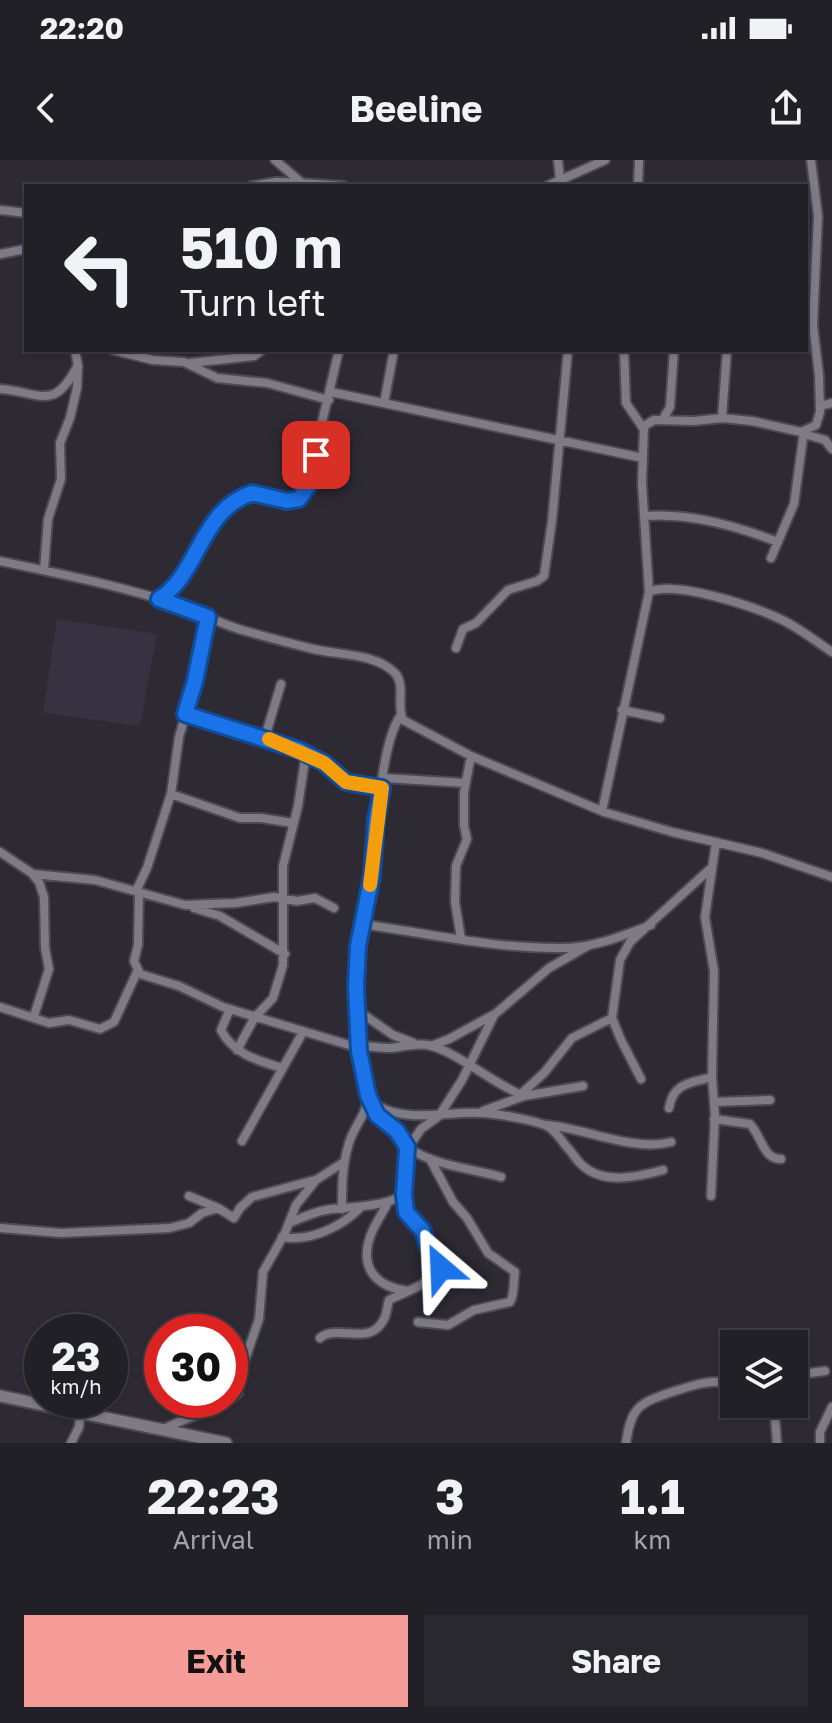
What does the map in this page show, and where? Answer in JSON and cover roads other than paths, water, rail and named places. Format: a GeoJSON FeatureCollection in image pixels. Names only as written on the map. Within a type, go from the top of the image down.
{"type":"FeatureCollection","features":[{"type":"Feature","properties":{"kind":"street"},"geometry":{"type":"LineString","coordinates":[[275,160],[302,183]]}},
{"type":"Feature","properties":{"kind":"street"},"geometry":{"type":"LineString","coordinates":[[558,160],[565,181],[605,160]]}},
{"type":"Feature","properties":{"kind":"street"},"geometry":{"type":"LineString","coordinates":[[638,184],[639,160]]}},
{"type":"Feature","properties":{"kind":"street"},"geometry":{"type":"LineString","coordinates":[[804,432],[816,425],[820,406],[813,337],[818,207],[811,160]]}},
{"type":"Feature","properties":{"kind":"street"},"geometry":{"type":"LineString","coordinates":[[264,184],[316,184]]}},
{"type":"Feature","properties":{"kind":"street"},"geometry":{"type":"LineString","coordinates":[[0,210],[24,213]]}},
{"type":"Feature","properties":{"kind":"street"},"geometry":{"type":"LineString","coordinates":[[0,254],[24,249]]}},
{"type":"Feature","properties":{"kind":"street"},"geometry":{"type":"LineString","coordinates":[[44,570],[48,519],[62,474],[60,443],[73,406],[75,352]]}},
{"type":"Feature","properties":{"kind":"street"},"geometry":{"type":"LineString","coordinates":[[0,389],[39,396],[54,395],[62,391],[81,352]]}},
{"type":"Feature","properties":{"kind":"street"},"geometry":{"type":"LineString","coordinates":[[189,364],[254,356],[259,352]]}},
{"type":"Feature","properties":{"kind":"street"},"geometry":{"type":"LineString","coordinates":[[159,599],[171,592],[181,580],[195,550],[211,527],[242,497],[258,493],[287,501],[302,495],[309,485],[339,352]]}},
{"type":"Feature","properties":{"kind":"street"},"geometry":{"type":"LineString","coordinates":[[384,403],[394,352]]}},
{"type":"Feature","properties":{"kind":"street"},"geometry":{"type":"LineString","coordinates":[[456,648],[463,629],[476,623],[508,590],[544,576],[568,352]]}},
{"type":"Feature","properties":{"kind":"street"},"geometry":{"type":"LineString","coordinates":[[602,811],[649,592],[643,428],[626,403],[624,352]]}},
{"type":"Feature","properties":{"kind":"street"},"geometry":{"type":"LineString","coordinates":[[663,419],[670,407],[674,352]]}},
{"type":"Feature","properties":{"kind":"street"},"geometry":{"type":"LineString","coordinates":[[722,418],[727,352]]}},
{"type":"Feature","properties":{"kind":"street"},"geometry":{"type":"LineString","coordinates":[[147,354],[189,364],[221,379],[267,383],[384,403],[643,458]]}},
{"type":"Feature","properties":{"kind":"street"},"geometry":{"type":"LineString","coordinates":[[820,406],[832,403]]}},
{"type":"Feature","properties":{"kind":"street"},"geometry":{"type":"LineString","coordinates":[[643,428],[649,421],[663,419],[752,421],[804,432],[825,440],[832,449]]}},
{"type":"Feature","properties":{"kind":"street"},"geometry":{"type":"LineString","coordinates":[[771,558],[794,504],[804,432]]}},
{"type":"Feature","properties":{"kind":"street"},"geometry":{"type":"LineString","coordinates":[[645,516],[661,515],[717,523],[778,542]]}},
{"type":"Feature","properties":{"kind":"street"},"geometry":{"type":"LineString","coordinates":[[0,561],[159,599],[242,630],[316,650],[356,656],[395,673],[399,679],[401,715],[389,743],[376,820],[372,875],[358,946],[358,1047],[377,1115],[397,1131],[407,1147],[430,1159],[501,1177]]}},
{"type":"Feature","properties":{"kind":"street"},"geometry":{"type":"LineString","coordinates":[[649,592],[665,589],[731,601],[780,618],[832,652]]}},
{"type":"Feature","properties":{"kind":"street"},"geometry":{"type":"LineString","coordinates":[[0,1007],[49,1023],[69,1020],[93,1028],[105,1028],[114,1022],[137,972],[134,961],[138,945],[138,892],[171,794],[179,737],[208,617]]}},
{"type":"Feature","properties":{"kind":"street"},"geometry":{"type":"LineString","coordinates":[[265,737],[281,684]]}},
{"type":"Feature","properties":{"kind":"street"},"geometry":{"type":"LineString","coordinates":[[622,710],[660,718]]}},
{"type":"Feature","properties":{"kind":"street"},"geometry":{"type":"LineString","coordinates":[[185,714],[265,737],[306,753],[346,782],[382,788]]}},
{"type":"Feature","properties":{"kind":"street"},"geometry":{"type":"LineString","coordinates":[[401,715],[411,725],[471,756],[602,811],[672,832],[762,853],[832,877]]}},
{"type":"Feature","properties":{"kind":"street"},"geometry":{"type":"LineString","coordinates":[[237,1050],[256,1015],[273,998],[285,954],[283,866],[306,753]]}},
{"type":"Feature","properties":{"kind":"street"},"geometry":{"type":"LineString","coordinates":[[461,939],[455,902],[456,866],[467,839],[464,826],[465,783],[471,756]]}},
{"type":"Feature","properties":{"kind":"street"},"geometry":{"type":"LineString","coordinates":[[384,778],[465,783]]}},
{"type":"Feature","properties":{"kind":"street"},"geometry":{"type":"LineString","coordinates":[[171,794],[240,818],[293,823]]}},
{"type":"Feature","properties":{"kind":"street"},"geometry":{"type":"LineString","coordinates":[[711,1196],[714,971],[705,917],[716,842]]}},
{"type":"Feature","properties":{"kind":"street"},"geometry":{"type":"LineString","coordinates":[[0,852],[33,874],[44,897],[45,948],[49,969],[34,1016]]}},
{"type":"Feature","properties":{"kind":"street"},"geometry":{"type":"LineString","coordinates":[[641,1079],[612,1018],[620,960],[630,942],[711,868]]}},
{"type":"Feature","properties":{"kind":"street"},"geometry":{"type":"LineString","coordinates":[[33,874],[84,878],[220,916],[285,954]]}},
{"type":"Feature","properties":{"kind":"street"},"geometry":{"type":"LineString","coordinates":[[185,905],[236,903],[268,897],[297,901],[315,898],[334,908]]}},
{"type":"Feature","properties":{"kind":"street"},"geometry":{"type":"LineString","coordinates":[[361,924],[461,939],[564,948],[616,939],[651,925]]}},
{"type":"Feature","properties":{"kind":"street"},"geometry":{"type":"LineString","coordinates":[[431,1046],[494,1015],[549,968],[589,944]]}},
{"type":"Feature","properties":{"kind":"street"},"geometry":{"type":"LineString","coordinates":[[137,972],[179,986],[230,1009],[358,1047],[387,1048],[416,1044]]}},
{"type":"Feature","properties":{"kind":"street"},"geometry":{"type":"LineString","coordinates":[[230,1009],[221,1030],[237,1050],[282,1068]]}},
{"type":"Feature","properties":{"kind":"street"},"geometry":{"type":"LineString","coordinates":[[357,1010],[393,1035],[431,1046],[500,1086],[522,1095]]}},
{"type":"Feature","properties":{"kind":"street"},"geometry":{"type":"LineString","coordinates":[[320,1338],[328,1332],[357,1335],[376,1330],[385,1318],[389,1300],[438,1272],[442,1261],[427,1246],[423,1231],[406,1212],[407,1147],[421,1129],[439,1116],[469,1066],[494,1015]]}},
{"type":"Feature","properties":{"kind":"street"},"geometry":{"type":"LineString","coordinates":[[522,1095],[572,1038],[612,1018]]}},
{"type":"Feature","properties":{"kind":"street"},"geometry":{"type":"LineString","coordinates":[[242,1141],[303,1032]]}},
{"type":"Feature","properties":{"kind":"street"},"geometry":{"type":"LineString","coordinates":[[669,1108],[671,1097],[677,1089],[712,1077]]}},
{"type":"Feature","properties":{"kind":"street"},"geometry":{"type":"LineString","coordinates":[[478,1112],[522,1095],[583,1086]]}},
{"type":"Feature","properties":{"kind":"street"},"geometry":{"type":"LineString","coordinates":[[371,1098],[389,1110],[439,1116],[478,1112],[506,1115],[592,1133],[611,1140],[650,1145],[671,1142]]}},
{"type":"Feature","properties":{"kind":"street"},"geometry":{"type":"LineString","coordinates":[[342,1209],[344,1162],[351,1135],[371,1098]]}},
{"type":"Feature","properties":{"kind":"street"},"geometry":{"type":"LineString","coordinates":[[714,1102],[770,1100]]}},
{"type":"Feature","properties":{"kind":"street"},"geometry":{"type":"LineString","coordinates":[[714,1119],[750,1124],[763,1141],[767,1155],[781,1159]]}},
{"type":"Feature","properties":{"kind":"street"},"geometry":{"type":"LineString","coordinates":[[547,1125],[583,1167],[591,1171],[625,1178],[663,1170]]}},
{"type":"Feature","properties":{"kind":"street"},"geometry":{"type":"LineString","coordinates":[[418,1322],[448,1325],[474,1310],[510,1302],[514,1294],[512,1285],[515,1272],[488,1253],[467,1218],[453,1202],[430,1159]]}},
{"type":"Feature","properties":{"kind":"street"},"geometry":{"type":"LineString","coordinates":[[189,1196],[234,1218],[252,1197],[316,1180],[344,1162]]}},
{"type":"Feature","properties":{"kind":"street"},"geometry":{"type":"LineString","coordinates":[[162,1430],[190,1415],[225,1404],[238,1393],[241,1371],[261,1311],[261,1279],[296,1205],[316,1180]]}},
{"type":"Feature","properties":{"kind":"street"},"geometry":{"type":"LineString","coordinates":[[289,1223],[325,1210],[360,1208],[404,1195]]}},
{"type":"Feature","properties":{"kind":"street"},"geometry":{"type":"LineString","coordinates":[[388,1202],[370,1236],[370,1268],[380,1283],[408,1291]]}},
{"type":"Feature","properties":{"kind":"street"},"geometry":{"type":"LineString","coordinates":[[0,1228],[61,1233],[170,1228],[189,1223],[202,1213],[218,1208]]}},
{"type":"Feature","properties":{"kind":"street"},"geometry":{"type":"LineString","coordinates":[[282,1237],[304,1238],[339,1224],[360,1208]]}},
{"type":"Feature","properties":{"kind":"street"},"geometry":{"type":"LineString","coordinates":[[808,1373],[825,1371]]}},
{"type":"Feature","properties":{"kind":"street"},"geometry":{"type":"LineString","coordinates":[[626,1443],[631,1419],[651,1398],[704,1381],[720,1382]]}},
{"type":"Feature","properties":{"kind":"street"},"geometry":{"type":"LineString","coordinates":[[0,1396],[24,1402]]}},
{"type":"Feature","properties":{"kind":"street"},"geometry":{"type":"LineString","coordinates":[[820,1443],[820,1432],[832,1407]]}},
{"type":"Feature","properties":{"kind":"street"},"geometry":{"type":"LineString","coordinates":[[71,1443],[80,1418]]}},
{"type":"Feature","properties":{"kind":"street"},"geometry":{"type":"LineString","coordinates":[[96,1418],[226,1443]]}},
{"type":"Feature","properties":{"kind":"street"},"geometry":{"type":"LineString","coordinates":[[775,1418],[777,1443]]}}]}
